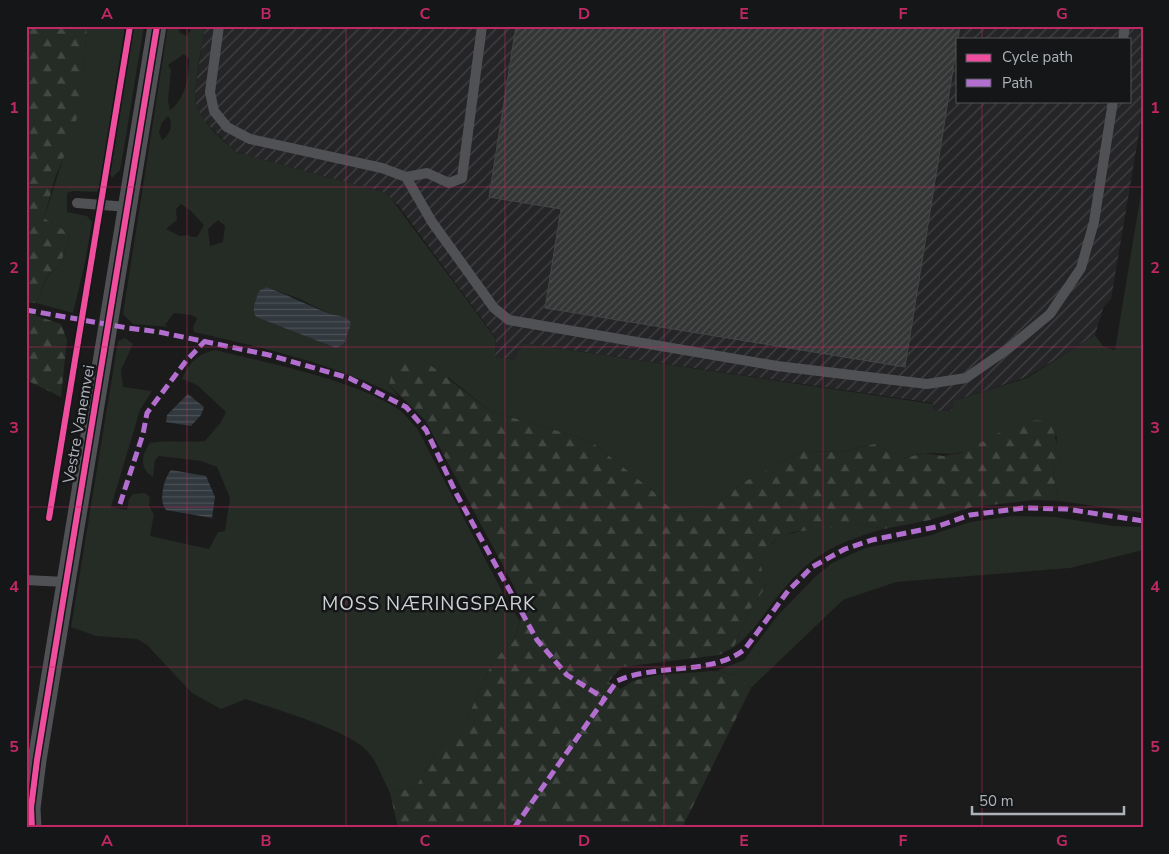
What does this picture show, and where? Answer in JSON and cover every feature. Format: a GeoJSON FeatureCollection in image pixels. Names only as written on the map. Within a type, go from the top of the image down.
{"type":"FeatureCollection","features":[{"type":"Feature","properties":{"kind":"street","name":"Vestre Vanemvei"},"geometry":{"type":"LineString","coordinates":[[32,828],[31,808],[36,760],[157,26]]}},
{"type":"Feature","properties":{"kind":"lane"},"geometry":{"type":"LineString","coordinates":[[219,26],[210,92],[214,110],[226,127],[250,139],[382,168],[406,177],[427,173],[449,183],[462,178],[482,26]]}},
{"type":"Feature","properties":{"kind":"lane"},"geometry":{"type":"LineString","coordinates":[[406,177],[432,222],[494,308],[509,320],[777,366],[927,384],[943,383],[966,378],[1023,337],[1050,314],[1081,268],[1094,222],[1113,102]]}},
{"type":"Feature","properties":{"kind":"lane"},"geometry":{"type":"LineString","coordinates":[[77,203],[128,207]]}},
{"type":"Feature","properties":{"kind":"lane"},"geometry":{"type":"LineString","coordinates":[[26,580],[65,582]]}},
{"type":"Feature","properties":{"kind":"shaded area"},"geometry":{"type":"Polygon","coordinates":[[[205,26],[1143,26],[1143,109],[1111,299],[1103,308],[1095,335],[1027,377],[953,401],[952,411],[934,411],[933,403],[523,343],[514,360],[495,356],[496,338],[398,205],[383,192],[236,152],[203,120],[196,106],[195,90],[205,26]]]}},
{"type":"Feature","properties":{"kind":"shaded area"},"geometry":{"type":"Polygon","coordinates":[[[267,287],[347,319],[351,324],[344,344],[336,348],[256,317],[255,301],[259,291],[267,287]]]}},
{"type":"Feature","properties":{"kind":"shaded area"},"geometry":{"type":"Polygon","coordinates":[[[188,394],[204,407],[201,415],[191,426],[166,422],[167,415],[188,394]]]}},
{"type":"Feature","properties":{"kind":"shaded area"},"geometry":{"type":"Polygon","coordinates":[[[171,470],[206,476],[215,497],[212,518],[166,510],[162,501],[162,495],[166,478],[171,470]]]}},
{"type":"Feature","properties":{"kind":"green space"},"geometry":{"type":"Polygon","coordinates":[[[26,26],[87,26],[84,67],[75,130],[55,178],[44,218],[70,234],[60,266],[46,278],[36,303],[26,303],[26,26]]]}},
{"type":"Feature","properties":{"kind":"green space"},"geometry":{"type":"Polygon","coordinates":[[[87,26],[125,26],[100,187],[97,192],[73,191],[67,193],[67,212],[87,216],[92,222],[85,263],[73,313],[36,303],[47,278],[60,266],[70,234],[44,218],[63,159],[84,67],[87,26]]]}},
{"type":"Feature","properties":{"kind":"green space"},"geometry":{"type":"Polygon","coordinates":[[[134,26],[144,26],[120,170],[112,178],[110,174],[134,26]]]}},
{"type":"Feature","properties":{"kind":"green space"},"geometry":{"type":"Polygon","coordinates":[[[168,26],[178,26],[180,33],[187,36],[193,26],[205,26],[196,81],[196,101],[197,108],[204,121],[220,137],[236,152],[383,192],[390,197],[496,339],[495,356],[514,360],[523,343],[933,404],[934,411],[952,411],[953,401],[1027,378],[1095,335],[1103,346],[1115,350],[1143,181],[1143,513],[1059,501],[1053,471],[1060,459],[1056,446],[1057,436],[972,448],[953,454],[923,453],[905,458],[874,444],[841,452],[803,451],[742,483],[723,500],[706,510],[674,512],[654,492],[593,443],[490,411],[449,378],[389,385],[399,397],[350,375],[299,358],[194,332],[193,328],[197,318],[191,315],[174,313],[165,325],[169,327],[133,324],[123,314],[168,26]],[[184,54],[168,65],[171,70],[168,100],[170,110],[183,94],[189,59],[184,54]],[[168,116],[162,122],[159,133],[162,140],[169,132],[171,122],[168,116]],[[181,204],[176,209],[177,220],[166,229],[180,236],[189,235],[197,237],[204,225],[191,211],[181,204]],[[218,220],[208,229],[210,246],[223,242],[225,226],[218,220]],[[267,287],[256,317],[336,348],[344,344],[351,324],[297,298],[267,287]]]}},
{"type":"Feature","properties":{"kind":"green space"},"geometry":{"type":"Polygon","coordinates":[[[31,314],[61,324],[67,340],[61,397],[26,380],[26,315],[31,314]]]}},
{"type":"Feature","properties":{"kind":"green space"},"geometry":{"type":"Polygon","coordinates":[[[125,338],[133,344],[121,370],[123,387],[152,391],[140,410],[111,507],[127,510],[129,499],[133,494],[145,493],[150,497],[149,506],[154,514],[150,536],[209,549],[218,532],[225,531],[230,498],[217,467],[201,461],[159,456],[155,460],[153,477],[145,470],[143,461],[150,443],[205,441],[221,422],[226,412],[197,385],[182,379],[194,360],[203,354],[215,350],[333,380],[378,398],[398,409],[417,428],[506,599],[520,621],[514,640],[493,661],[466,721],[437,750],[416,787],[390,793],[376,763],[368,752],[353,740],[324,726],[246,699],[221,709],[192,693],[147,645],[137,639],[96,636],[71,627],[118,341],[125,338]]]}},
{"type":"Feature","properties":{"kind":"green space"},"geometry":{"type":"Polygon","coordinates":[[[400,359],[430,365],[490,411],[593,443],[654,492],[674,512],[706,510],[723,500],[742,483],[803,451],[841,452],[874,444],[905,458],[924,453],[943,456],[961,453],[1023,420],[1049,421],[1052,426],[1060,459],[1053,471],[1059,501],[1035,500],[972,507],[930,520],[884,529],[860,524],[793,532],[772,543],[761,565],[765,588],[747,614],[734,647],[719,655],[622,667],[608,682],[621,689],[633,681],[657,675],[716,671],[735,675],[751,688],[682,828],[398,828],[390,793],[416,787],[437,750],[466,721],[493,661],[514,640],[525,607],[425,420],[389,385],[393,368],[400,359]]]}},
{"type":"Feature","properties":{"kind":"green space"},"geometry":{"type":"Polygon","coordinates":[[[1012,516],[1055,517],[1113,526],[1143,527],[1143,550],[1070,568],[896,582],[843,600],[751,688],[735,675],[716,671],[744,660],[778,615],[816,576],[832,563],[865,548],[928,536],[970,522],[1012,516]]]}},
{"type":"Feature","properties":{"kind":"green space"},"geometry":{"type":"Polygon","coordinates":[[[860,524],[884,529],[849,540],[822,554],[810,563],[786,586],[751,631],[734,647],[747,614],[765,588],[761,565],[765,552],[774,543],[786,536],[801,531],[860,524]]]}},
{"type":"Feature","properties":{"kind":"building"},"geometry":{"type":"Polygon","coordinates":[[[516,26],[960,26],[958,38],[956,38],[956,51],[905,367],[545,308],[561,209],[489,197],[516,26]]]}},
{"type":"Feature","properties":{"kind":"marked path"},"geometry":{"type":"LineString","coordinates":[[26,310],[159,332],[269,355],[349,378],[406,407],[426,430],[457,495],[537,640],[567,675],[605,699]]}},
{"type":"Feature","properties":{"kind":"marked path"},"geometry":{"type":"LineString","coordinates":[[120,504],[143,434],[147,413],[186,361],[205,341]]}},
{"type":"Feature","properties":{"kind":"marked path"},"geometry":{"type":"LineString","coordinates":[[514,828],[617,681],[649,672],[717,663],[732,657],[745,649],[788,591],[812,567],[845,549],[872,540],[936,527],[970,515],[1023,508],[1066,509],[1143,521]]}},
{"type":"Feature","properties":{"kind":"cycle path"},"geometry":{"type":"LineString","coordinates":[[49,518],[130,26]]}},
{"type":"Feature","properties":{"kind":"cycle path"},"geometry":{"type":"LineString","coordinates":[[32,828],[31,808],[37,760],[157,26]]}},
{"type":"Feature","properties":{"kind":"district","name":"MOSS NÆRINGSPARK"},"geometry":{"type":"Point","coordinates":[429,603]}}]}
